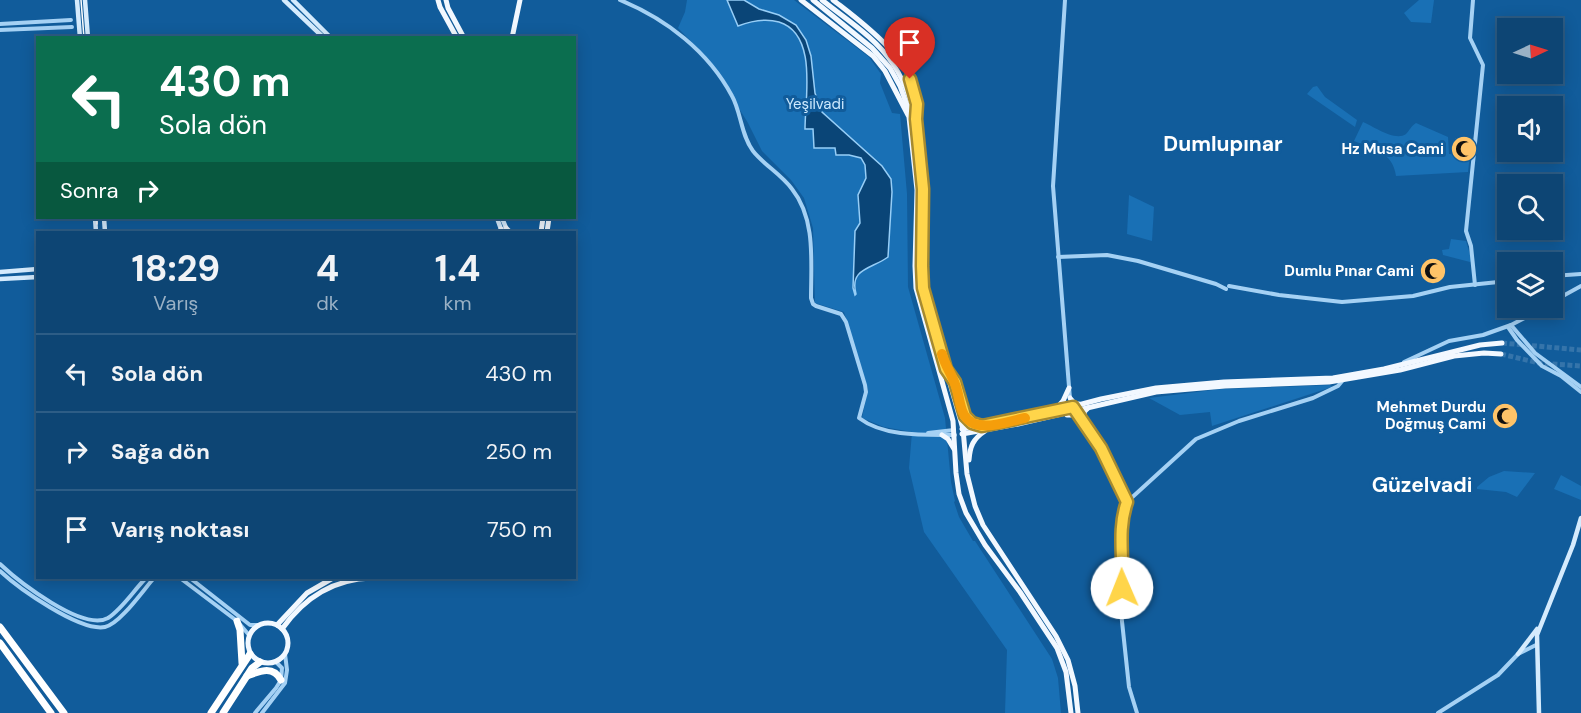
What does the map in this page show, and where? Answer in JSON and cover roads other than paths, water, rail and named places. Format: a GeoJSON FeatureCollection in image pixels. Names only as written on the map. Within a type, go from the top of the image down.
{"type":"FeatureCollection","features":[{"type":"Feature","properties":{"kind":"highway"},"geometry":{"type":"LineString","coordinates":[[237,621],[243,656],[241,668]]}},
{"type":"Feature","properties":{"kind":"highway"},"geometry":{"type":"LineString","coordinates":[[0,627],[64,713]]}},
{"type":"Feature","properties":{"kind":"highway"},"geometry":{"type":"LineString","coordinates":[[0,644],[51,713]]}},
{"type":"Feature","properties":{"kind":"highway"},"geometry":{"type":"LineString","coordinates":[[211,713],[250,654]]}},
{"type":"Feature","properties":{"kind":"highway"},"geometry":{"type":"LineString","coordinates":[[223,713],[252,668],[260,662]]}},
{"type":"Feature","properties":{"kind":"highway"},"geometry":{"type":"LineString","coordinates":[[247,676],[260,670],[271,670],[278,673],[281,680]]}},
{"type":"Feature","properties":{"kind":"main road"},"geometry":{"type":"LineString","coordinates":[[77,0],[80,36]]}},
{"type":"Feature","properties":{"kind":"main road"},"geometry":{"type":"LineString","coordinates":[[85,0],[88,36]]}},
{"type":"Feature","properties":{"kind":"main road"},"geometry":{"type":"LineString","coordinates":[[284,0],[322,36]]}},
{"type":"Feature","properties":{"kind":"main road"},"geometry":{"type":"LineString","coordinates":[[292,0],[329,36]]}},
{"type":"Feature","properties":{"kind":"main road"},"geometry":{"type":"LineString","coordinates":[[438,0],[456,36]]}},
{"type":"Feature","properties":{"kind":"main road"},"geometry":{"type":"LineString","coordinates":[[446,0],[463,36]]}},
{"type":"Feature","properties":{"kind":"main road"},"geometry":{"type":"LineString","coordinates":[[512,36],[520,0]]}},
{"type":"Feature","properties":{"kind":"main road"},"geometry":{"type":"LineString","coordinates":[[801,0],[873,56],[885,71],[903,108],[912,118]]}},
{"type":"Feature","properties":{"kind":"main road"},"geometry":{"type":"LineString","coordinates":[[813,0],[872,48],[890,68],[900,86],[912,118],[917,190],[916,288],[954,433],[959,494],[966,513],[985,545],[1057,648],[1066,672],[1071,713]]}},
{"type":"Feature","properties":{"kind":"main road"},"geometry":{"type":"LineString","coordinates":[[822,0],[875,42],[892,63],[906,86],[923,189],[923,288],[964,431],[967,474],[975,506],[983,525],[1056,636],[1068,660],[1075,686],[1078,713]]}},
{"type":"Feature","properties":{"kind":"main road"},"geometry":{"type":"LineString","coordinates":[[833,0],[869,28],[900,62],[915,93],[917,104],[912,118]]}},
{"type":"Feature","properties":{"kind":"main road"},"geometry":{"type":"LineString","coordinates":[[0,272],[36,269]]}},
{"type":"Feature","properties":{"kind":"main road"},"geometry":{"type":"LineString","coordinates":[[0,279],[36,277]]}},
{"type":"Feature","properties":{"kind":"main road"},"geometry":{"type":"LineString","coordinates":[[954,433],[1061,414],[1081,405],[1156,388],[1235,381],[1333,378],[1480,345],[1502,343]]}},
{"type":"Feature","properties":{"kind":"main road"},"geometry":{"type":"LineString","coordinates":[[967,474],[971,444],[985,428],[1052,412],[1189,388],[1329,382],[1400,370],[1454,356],[1484,352],[1501,354]]}},
{"type":"Feature","properties":{"kind":"main road"},"geometry":{"type":"LineString","coordinates":[[946,369],[955,382],[965,416],[972,423],[985,428]]}},
{"type":"Feature","properties":{"kind":"main road"},"geometry":{"type":"LineString","coordinates":[[1329,382],[1334,386],[1332,390]]}},
{"type":"Feature","properties":{"kind":"main road"},"geometry":{"type":"LineString","coordinates":[[1052,412],[1060,406],[1069,388]]}},
{"type":"Feature","properties":{"kind":"main road"},"geometry":{"type":"LineString","coordinates":[[1070,398],[1076,404],[1081,405]]}},
{"type":"Feature","properties":{"kind":"main road"},"geometry":{"type":"LineString","coordinates":[[1087,428],[1084,412],[1090,406]]}},
{"type":"Feature","properties":{"kind":"main road"},"geometry":{"type":"LineString","coordinates":[[1061,414],[1073,416],[1087,428]]}},
{"type":"Feature","properties":{"kind":"main road"},"geometry":{"type":"LineString","coordinates":[[942,435],[948,439],[955,452]]}},
{"type":"Feature","properties":{"kind":"main road"},"geometry":{"type":"LineString","coordinates":[[1518,654],[1539,627],[1557,586],[1581,518]]}},
{"type":"Feature","properties":{"kind":"main road"},"geometry":{"type":"LineString","coordinates":[[280,627],[307,593],[331,579]]}},
{"type":"Feature","properties":{"kind":"main road"},"geometry":{"type":"LineString","coordinates":[[280,627],[303,604],[336,583],[365,579]]}},
{"type":"Feature","properties":{"kind":"main road"},"geometry":{"type":"LineString","coordinates":[[264,623],[280,627],[288,641],[285,654],[276,662],[267,664],[260,662],[250,654],[249,635],[258,625],[264,623]]}},
{"type":"Feature","properties":{"kind":"main road"},"geometry":{"type":"LineString","coordinates":[[1539,627],[1536,645],[1539,713]]}},
{"type":"Feature","properties":{"kind":"street"},"geometry":{"type":"LineString","coordinates":[[620,0],[646,11],[669,26],[714,67],[733,97],[752,150],[783,179],[801,203],[808,220],[811,238],[811,298],[816,306],[841,314],[846,322],[866,392],[859,418],[876,428],[921,434],[954,433]]}},
{"type":"Feature","properties":{"kind":"street"},"geometry":{"type":"LineString","coordinates":[[1065,0],[1053,186],[1070,398],[1074,409],[1101,448],[1127,502]]}},
{"type":"Feature","properties":{"kind":"street"},"geometry":{"type":"LineString","coordinates":[[1473,0],[1470,38],[1483,65],[1466,231],[1471,246],[1475,285]]}},
{"type":"Feature","properties":{"kind":"street"},"geometry":{"type":"LineString","coordinates":[[66,20],[66,27]]}},
{"type":"Feature","properties":{"kind":"street"},"geometry":{"type":"LineString","coordinates":[[0,24],[71,20]]}},
{"type":"Feature","properties":{"kind":"street"},"geometry":{"type":"LineString","coordinates":[[0,30],[72,27]]}},
{"type":"Feature","properties":{"kind":"street"},"geometry":{"type":"LineString","coordinates":[[1059,257],[1107,255],[1134,260],[1227,287],[1342,302],[1402,298],[1450,286],[1497,282]]}},
{"type":"Feature","properties":{"kind":"street"},"geometry":{"type":"LineString","coordinates":[[1563,275],[1581,274]]}},
{"type":"Feature","properties":{"kind":"street"},"geometry":{"type":"LineString","coordinates":[[1563,296],[1581,286]]}},
{"type":"Feature","properties":{"kind":"street"},"geometry":{"type":"LineString","coordinates":[[1401,363],[1432,347],[1449,341],[1483,335],[1525,318]]}},
{"type":"Feature","properties":{"kind":"street"},"geometry":{"type":"LineString","coordinates":[[1510,326],[1535,352],[1581,387]]}},
{"type":"Feature","properties":{"kind":"street"},"geometry":{"type":"LineString","coordinates":[[1510,326],[1517,340],[1542,366],[1561,376],[1581,392]]}},
{"type":"Feature","properties":{"kind":"street"},"geometry":{"type":"LineString","coordinates":[[1137,713],[1129,687],[1121,612],[1123,577],[1120,532],[1127,502],[1196,439],[1239,421],[1332,390],[1343,380]]}},
{"type":"Feature","properties":{"kind":"street"},"geometry":{"type":"LineString","coordinates":[[921,434],[954,433]]}},
{"type":"Feature","properties":{"kind":"street"},"geometry":{"type":"LineString","coordinates":[[0,564],[29,589],[78,616],[94,621],[107,618],[114,613],[145,579]]}},
{"type":"Feature","properties":{"kind":"street"},"geometry":{"type":"LineString","coordinates":[[0,571],[15,585],[56,611],[93,627],[110,625],[153,579]]}},
{"type":"Feature","properties":{"kind":"street"},"geometry":{"type":"LineString","coordinates":[[181,579],[237,621],[249,635]]}},
{"type":"Feature","properties":{"kind":"street"},"geometry":{"type":"LineString","coordinates":[[191,579],[250,625],[258,625]]}},
{"type":"Feature","properties":{"kind":"street"},"geometry":{"type":"LineString","coordinates":[[1438,713],[1498,675],[1518,654],[1536,645]]}},
{"type":"Feature","properties":{"kind":"street"},"geometry":{"type":"LineString","coordinates":[[262,713],[285,683],[287,670],[285,654]]}},
{"type":"Feature","properties":{"kind":"street"},"geometry":{"type":"LineString","coordinates":[[255,713],[281,680],[283,672],[276,662]]}},
{"type":"Feature","properties":{"kind":"tunnel"},"geometry":{"type":"LineString","coordinates":[[1502,343],[1581,350]]}},
{"type":"Feature","properties":{"kind":"tunnel"},"geometry":{"type":"LineString","coordinates":[[1501,354],[1539,363],[1581,366]]}},
{"type":"Feature","properties":{"kind":"tram line"},"geometry":{"type":"LineString","coordinates":[[81,0],[84,36]]}},
{"type":"Feature","properties":{"kind":"tram line"},"geometry":{"type":"LineString","coordinates":[[97,219],[97,224]]}},
{"type":"Feature","properties":{"kind":"place","name":"Hz Musa Cami"},"geometry":{"type":"Point","coordinates":[1464,149]}},
{"type":"Feature","properties":{"kind":"place","name":"Dumlu Pınar Cami"},"geometry":{"type":"Point","coordinates":[1433,271]}},
{"type":"Feature","properties":{"kind":"place","name":"Mehmet Durdu Doğmuş Cami"},"geometry":{"type":"Point","coordinates":[1505,416]}},
{"type":"Feature","properties":{"kind":"district","name":"Dumlupınar"},"geometry":{"type":"Point","coordinates":[1223,144]}},
{"type":"Feature","properties":{"kind":"district","name":"Güzelvadi"},"geometry":{"type":"Point","coordinates":[1422,485]}},
{"type":"Feature","properties":{"kind":"park label","name":"Yeşilvadi"},"geometry":{"type":"Point","coordinates":[815,104]}}]}
